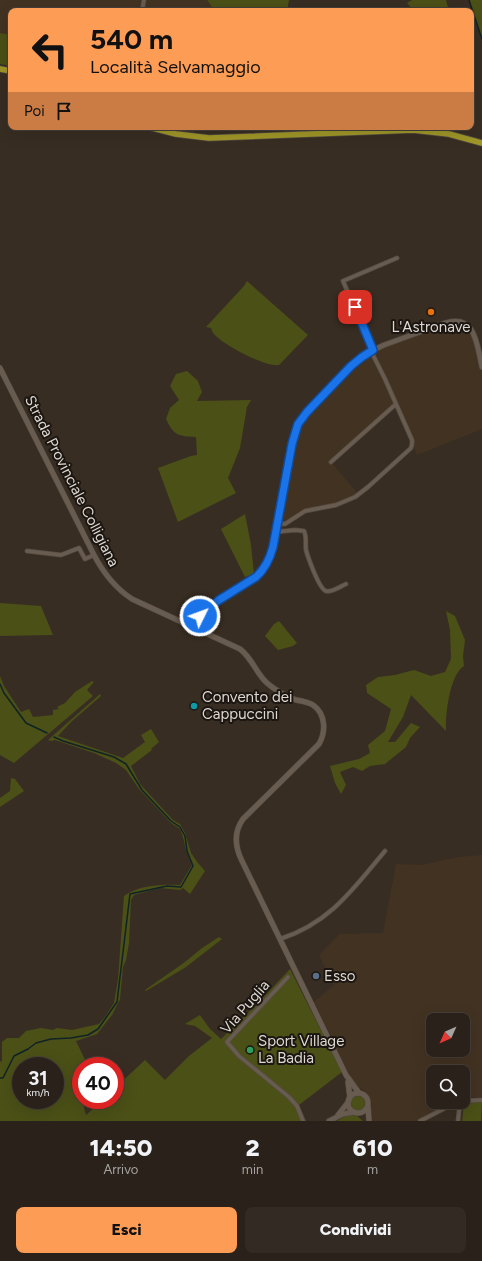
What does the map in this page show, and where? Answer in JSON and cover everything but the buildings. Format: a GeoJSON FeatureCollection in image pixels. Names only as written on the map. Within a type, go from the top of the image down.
{"type":"FeatureCollection","features":[{"type":"Feature","properties":{"kind":"main road"},"geometry":{"type":"LineString","coordinates":[[161,130],[176,134],[209,138],[413,130],[449,134],[482,143]]}},
{"type":"Feature","properties":{"kind":"main road","name":"Strada Provinciale Colligiana"},"geometry":{"type":"LineString","coordinates":[[0,368],[94,556],[110,580],[126,595],[138,602],[242,651],[249,658],[262,678],[270,685],[291,698],[313,705],[319,710],[324,726],[323,736],[316,748],[246,817],[239,826],[236,834],[236,843],[240,857],[346,1075],[349,1084],[349,1100]]}},
{"type":"Feature","properties":{"kind":"main road","name":"Strada Provinciale Colligiana"},"geometry":{"type":"LineString","coordinates":[[346,1075],[358,1093]]}},
{"type":"Feature","properties":{"kind":"main road"},"geometry":{"type":"LineString","coordinates":[[358,1093],[363,1094],[367,1098],[367,1121],[350,1108],[349,1100],[352,1095],[358,1093]]}},
{"type":"Feature","properties":{"kind":"main road"},"geometry":{"type":"LineString","coordinates":[[355,1112],[364,1111],[368,1106]]}},
{"type":"Feature","properties":{"kind":"street"},"geometry":{"type":"LineString","coordinates":[[277,523],[286,524],[299,514],[306,511],[336,505],[354,497],[368,487],[409,451],[412,446],[412,440],[372,351],[343,281],[397,258]]}},
{"type":"Feature","properties":{"kind":"street"},"geometry":{"type":"LineString","coordinates":[[191,626],[211,606],[252,581],[260,573],[270,555],[292,444],[298,424],[307,412],[351,366],[360,358],[372,351],[445,323],[458,321],[466,324],[472,331],[476,340],[482,367]]}},
{"type":"Feature","properties":{"kind":"street"},"geometry":{"type":"LineString","coordinates":[[331,462],[396,404]]}},
{"type":"Feature","properties":{"kind":"street"},"geometry":{"type":"LineString","coordinates":[[275,532],[295,530],[304,531],[309,558],[323,590],[329,591],[346,584]]}},
{"type":"Feature","properties":{"kind":"street"},"geometry":{"type":"LineString","coordinates":[[27,551],[61,555],[79,548],[85,559],[94,556]]}},
{"type":"Feature","properties":{"kind":"street"},"geometry":{"type":"LineString","coordinates":[[280,939],[308,927],[339,905],[385,851]]}},
{"type":"Feature","properties":{"kind":"street","name":"Via Puglia"},"geometry":{"type":"LineString","coordinates":[[288,977],[227,1042],[240,1056],[289,1097],[297,1106],[303,1121]]}},
{"type":"Feature","properties":{"kind":"street"},"geometry":{"type":"LineString","coordinates":[[337,1116],[349,1100]]}},
{"type":"Feature","properties":{"kind":"street"},"geometry":{"type":"LineString","coordinates":[[470,1101],[482,1100]]}},
{"type":"Feature","properties":{"kind":"street"},"geometry":{"type":"LineString","coordinates":[[420,1121],[443,1109]]}},
{"type":"Feature","properties":{"kind":"street"},"geometry":{"type":"LineString","coordinates":[[458,1121],[460,1109]]}},
{"type":"Feature","properties":{"kind":"street"},"geometry":{"type":"LineString","coordinates":[[329,1121],[345,1113],[355,1112]]}},
{"type":"Feature","properties":{"kind":"shaded area"},"geometry":{"type":"Polygon","coordinates":[[[0,0],[207,0],[213,8],[8,8],[8,34],[0,33],[0,0]]]}},
{"type":"Feature","properties":{"kind":"shaded area"},"geometry":{"type":"Polygon","coordinates":[[[174,130],[196,130],[193,134],[174,130]]]}},
{"type":"Feature","properties":{"kind":"shaded area"},"geometry":{"type":"Polygon","coordinates":[[[455,321],[470,328],[482,367],[482,429],[417,455],[396,404],[331,462],[361,497],[334,507],[311,511],[284,527],[276,528],[297,426],[365,354],[455,321]]]}},
{"type":"Feature","properties":{"kind":"shaded area"},"geometry":{"type":"Polygon","coordinates":[[[482,855],[482,1097],[470,1098],[470,1065],[426,1065],[426,1109],[438,1109],[416,1121],[372,1121],[370,1112],[372,1103],[364,1090],[358,1088],[353,1082],[314,1002],[334,985],[319,955],[340,934],[383,933],[396,864],[421,865],[458,857],[482,855]]]}},
{"type":"Feature","properties":{"kind":"green space"},"geometry":{"type":"Polygon","coordinates":[[[207,0],[289,0],[288,8],[213,8],[207,0]]]}},
{"type":"Feature","properties":{"kind":"green space"},"geometry":{"type":"Polygon","coordinates":[[[412,0],[446,0],[448,8],[411,8],[407,3],[412,0]]]}},
{"type":"Feature","properties":{"kind":"green space"},"geometry":{"type":"Polygon","coordinates":[[[469,0],[482,0],[482,41],[474,16],[474,8],[472,8],[469,0]]]}},
{"type":"Feature","properties":{"kind":"green space"},"geometry":{"type":"Polygon","coordinates":[[[0,33],[8,34],[8,65],[0,64],[0,33]]]}},
{"type":"Feature","properties":{"kind":"green space"},"geometry":{"type":"Polygon","coordinates":[[[247,281],[308,335],[279,365],[265,363],[246,355],[221,340],[214,334],[211,328],[206,327],[247,281]]]}},
{"type":"Feature","properties":{"kind":"green space"},"geometry":{"type":"Polygon","coordinates":[[[187,371],[198,381],[202,392],[197,401],[251,400],[247,407],[240,448],[228,478],[236,493],[178,522],[158,468],[197,455],[196,437],[177,434],[174,432],[166,419],[170,408],[179,400],[170,386],[176,374],[187,371]]]}},
{"type":"Feature","properties":{"kind":"green space"},"geometry":{"type":"Polygon","coordinates":[[[245,514],[251,545],[254,574],[245,577],[221,529],[245,514]]]}},
{"type":"Feature","properties":{"kind":"green space"},"geometry":{"type":"Polygon","coordinates":[[[0,603],[41,606],[53,635],[0,636],[0,603]]]}},
{"type":"Feature","properties":{"kind":"green space"},"geometry":{"type":"Polygon","coordinates":[[[446,611],[455,616],[465,640],[463,656],[464,666],[459,670],[455,677],[449,696],[446,715],[446,731],[411,695],[403,717],[388,742],[395,742],[411,723],[420,727],[410,738],[406,747],[385,764],[370,766],[362,771],[353,767],[340,772],[346,785],[341,794],[335,783],[330,766],[359,759],[370,753],[368,745],[385,731],[391,709],[367,693],[366,685],[378,677],[395,675],[414,670],[431,676],[445,672],[451,659],[450,630],[446,611]]]}},
{"type":"Feature","properties":{"kind":"green space"},"geometry":{"type":"Polygon","coordinates":[[[279,621],[297,643],[293,646],[278,650],[265,636],[274,624],[279,621]]]}},
{"type":"Feature","properties":{"kind":"green space"},"geometry":{"type":"Polygon","coordinates":[[[0,676],[4,686],[21,712],[29,709],[33,717],[53,715],[53,710],[59,709],[57,707],[65,703],[75,692],[92,681],[94,682],[87,690],[93,696],[14,763],[0,755],[0,676]]]}},
{"type":"Feature","properties":{"kind":"green space"},"geometry":{"type":"Polygon","coordinates":[[[100,694],[101,696],[71,722],[58,736],[123,758],[145,742],[141,735],[151,729],[159,742],[151,749],[152,750],[131,766],[140,784],[173,820],[180,824],[185,833],[191,853],[205,871],[190,894],[183,888],[180,890],[160,888],[134,895],[131,900],[129,943],[126,960],[123,967],[120,999],[112,1015],[97,1034],[76,1041],[84,1057],[72,1057],[72,1109],[84,1109],[86,1115],[93,1109],[124,1109],[124,1080],[145,1060],[165,1080],[189,1056],[212,1038],[195,1026],[185,1024],[200,1015],[210,1029],[221,1039],[290,969],[342,1072],[299,1105],[306,1121],[0,1121],[0,1062],[2,1061],[2,1042],[7,1038],[19,1038],[26,1031],[41,1028],[53,1030],[57,1028],[72,1030],[99,1024],[114,1003],[118,979],[124,896],[143,887],[180,885],[192,865],[180,829],[171,823],[139,789],[126,770],[116,763],[94,753],[55,740],[48,740],[100,694]]]}},
{"type":"Feature","properties":{"kind":"green space"},"geometry":{"type":"Polygon","coordinates":[[[11,778],[15,779],[24,791],[0,807],[0,798],[10,791],[11,778]]]}},
{"type":"Feature","properties":{"kind":"green space"},"geometry":{"type":"Polygon","coordinates":[[[219,937],[222,939],[186,967],[146,991],[145,990],[202,948],[219,937]]]}},
{"type":"Feature","properties":{"kind":"green space"},"geometry":{"type":"Polygon","coordinates":[[[355,1096],[361,1096],[365,1100],[365,1106],[361,1110],[355,1110],[351,1106],[351,1100],[355,1096]]]}},
{"type":"Feature","properties":{"kind":"green space"},"geometry":{"type":"Polygon","coordinates":[[[482,1102],[481,1121],[462,1121],[463,1109],[470,1109],[470,1103],[482,1102]]]}},
{"type":"Feature","properties":{"kind":"green space"},"geometry":{"type":"Polygon","coordinates":[[[346,1116],[357,1116],[363,1121],[337,1121],[346,1116]]]}},
{"type":"Feature","properties":{"kind":"waterway"},"geometry":{"type":"LineString","coordinates":[[469,0],[472,8]]}},
{"type":"Feature","properties":{"kind":"waterway"},"geometry":{"type":"LineString","coordinates":[[474,15],[482,39]]}},
{"type":"Feature","properties":{"kind":"waterway"},"geometry":{"type":"LineString","coordinates":[[0,684],[4,693],[26,723],[47,733]]}},
{"type":"Feature","properties":{"kind":"waterway"},"geometry":{"type":"LineString","coordinates":[[0,1078],[3,1078],[14,1056],[36,1043],[51,1039],[88,1035],[98,1029],[117,1002],[130,894],[167,886],[181,887],[193,866],[187,851],[185,836],[180,827],[171,821],[142,790],[126,764],[114,757],[54,737]]}},
{"type":"Feature","properties":{"kind":"place","name":"L'Astronave"},"geometry":{"type":"Point","coordinates":[431,312]}},
{"type":"Feature","properties":{"kind":"place","name":"Convento dei Cappuccini"},"geometry":{"type":"Point","coordinates":[194,706]}},
{"type":"Feature","properties":{"kind":"place","name":"Esso"},"geometry":{"type":"Point","coordinates":[316,976]}},
{"type":"Feature","properties":{"kind":"place","name":"Sport Village La Badia"},"geometry":{"type":"Point","coordinates":[250,1050]}},
{"type":"Feature","properties":{"kind":"route"},"geometry":{"type":"LineString","coordinates":[[200,616],[219,600],[250,582],[260,573],[267,562],[273,547],[293,436],[300,419],[351,366],[373,350],[355,307]]}}]}
